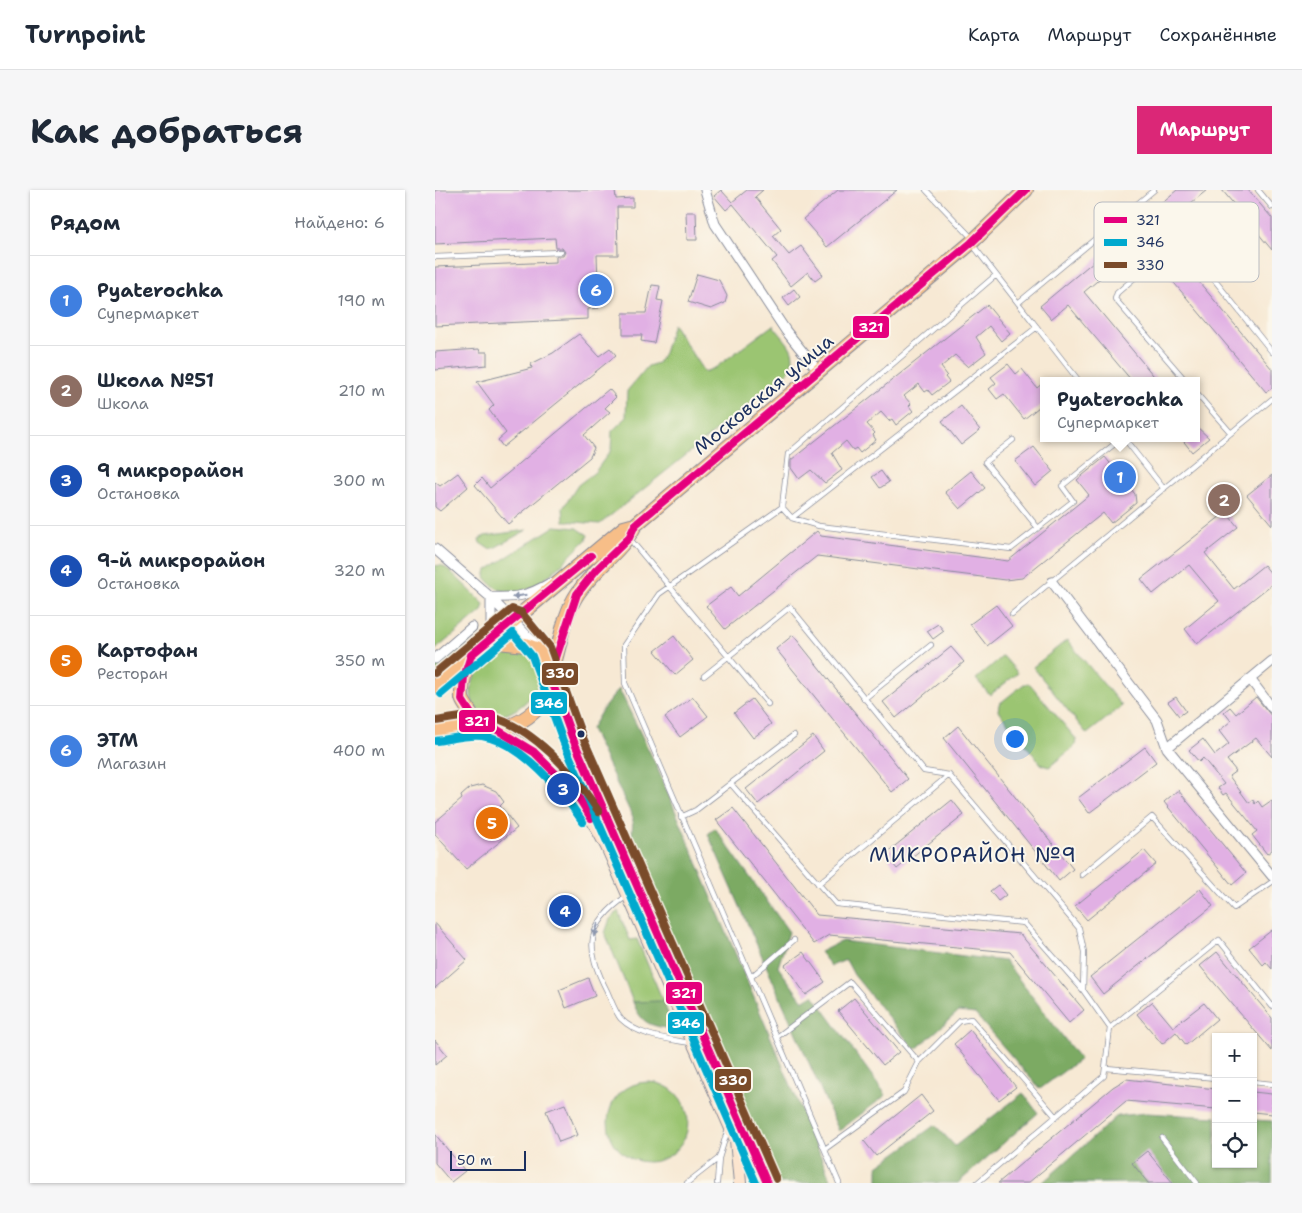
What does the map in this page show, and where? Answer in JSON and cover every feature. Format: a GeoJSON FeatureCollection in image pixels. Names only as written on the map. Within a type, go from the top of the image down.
{"type":"FeatureCollection","features":[{"type":"Feature","properties":{"kind":"main road","name":"Московская улица"},"geometry":{"type":"LineString","coordinates":[[486,643],[624,528],[635,525],[819,372],[972,242],[1026,190]]}},
{"type":"Feature","properties":{"kind":"main road","name":"Московская улица"},"geometry":{"type":"LineString","coordinates":[[551,680],[565,626],[577,594],[596,570],[629,538],[635,525]]}},
{"type":"Feature","properties":{"kind":"main road"},"geometry":{"type":"LineString","coordinates":[[435,686],[486,643],[517,643],[541,651],[572,737],[767,1183]]}},
{"type":"Feature","properties":{"kind":"main road"},"geometry":{"type":"LineString","coordinates":[[471,655],[464,677],[462,700],[473,717],[534,752],[577,795],[607,846],[736,1140],[740,1183]]}},
{"type":"Feature","properties":{"kind":"main road"},"geometry":{"type":"LineString","coordinates":[[435,731],[507,727],[529,717],[545,700],[551,680]]}},
{"type":"Feature","properties":{"kind":"street"},"geometry":{"type":"LineString","coordinates":[[705,190],[715,224],[786,331],[819,372]]}},
{"type":"Feature","properties":{"kind":"street"},"geometry":{"type":"LineString","coordinates":[[436,551],[491,597],[514,619],[541,651]]}},
{"type":"Feature","properties":{"kind":"street"},"geometry":{"type":"LineString","coordinates":[[491,597],[513,598],[533,594],[575,568]]}},
{"type":"Feature","properties":{"kind":"street"},"geometry":{"type":"LineString","coordinates":[[1052,582],[1157,720],[1167,748],[1272,876]]}},
{"type":"Feature","properties":{"kind":"street"},"geometry":{"type":"LineString","coordinates":[[486,643],[491,629],[491,597]]}},
{"type":"Feature","properties":{"kind":"street"},"geometry":{"type":"LineString","coordinates":[[435,659],[473,627]]}},
{"type":"Feature","properties":{"kind":"street"},"geometry":{"type":"LineString","coordinates":[[1167,748],[1272,660]]}},
{"type":"Feature","properties":{"kind":"street"},"geometry":{"type":"LineString","coordinates":[[1249,679],[1272,708]]}},
{"type":"Feature","properties":{"kind":"lane"},"geometry":{"type":"LineString","coordinates":[[927,190],[972,242],[1076,377]]}},
{"type":"Feature","properties":{"kind":"lane"},"geometry":{"type":"LineString","coordinates":[[1139,202],[1154,190]]}},
{"type":"Feature","properties":{"kind":"lane"},"geometry":{"type":"LineString","coordinates":[[1258,190],[1272,206]]}},
{"type":"Feature","properties":{"kind":"lane"},"geometry":{"type":"LineString","coordinates":[[1019,303],[1094,240]]}},
{"type":"Feature","properties":{"kind":"lane"},"geometry":{"type":"LineString","coordinates":[[435,257],[561,252]]}},
{"type":"Feature","properties":{"kind":"lane"},"geometry":{"type":"LineString","coordinates":[[839,1183],[625,683],[624,645],[659,594],[782,507],[788,454],[996,275]]}},
{"type":"Feature","properties":{"kind":"lane"},"geometry":{"type":"LineString","coordinates":[[1130,282],[1117,293],[1115,299],[1183,377]]}},
{"type":"Feature","properties":{"kind":"lane"},"geometry":{"type":"LineString","coordinates":[[1216,282],[1272,352]]}},
{"type":"Feature","properties":{"kind":"lane"},"geometry":{"type":"LineString","coordinates":[[792,518],[1037,327]]}},
{"type":"Feature","properties":{"kind":"lane"},"geometry":{"type":"LineString","coordinates":[[1200,398],[1231,433]]}},
{"type":"Feature","properties":{"kind":"lane"},"geometry":{"type":"LineString","coordinates":[[1012,614],[1272,399]]}},
{"type":"Feature","properties":{"kind":"lane"},"geometry":{"type":"LineString","coordinates":[[1013,440],[985,462],[1038,528]]}},
{"type":"Feature","properties":{"kind":"lane"},"geometry":{"type":"LineString","coordinates":[[782,507],[792,518],[819,526],[1011,549],[1073,501],[1062,486],[1118,442]]}},
{"type":"Feature","properties":{"kind":"lane"},"geometry":{"type":"LineString","coordinates":[[1126,442],[1164,489]]}},
{"type":"Feature","properties":{"kind":"lane"},"geometry":{"type":"LineString","coordinates":[[629,538],[768,704]]}},
{"type":"Feature","properties":{"kind":"lane"},"geometry":{"type":"LineString","coordinates":[[704,676],[790,607],[864,700],[924,771],[949,774],[1079,928],[1084,952],[1083,990]]}},
{"type":"Feature","properties":{"kind":"lane"},"geometry":{"type":"LineString","coordinates":[[864,700],[931,645]]}},
{"type":"Feature","properties":{"kind":"lane"},"geometry":{"type":"LineString","coordinates":[[681,817],[696,810],[794,735]]}},
{"type":"Feature","properties":{"kind":"lane"},"geometry":{"type":"LineString","coordinates":[[818,884],[949,774]]}},
{"type":"Feature","properties":{"kind":"lane"},"geometry":{"type":"LineString","coordinates":[[731,784],[836,904],[1024,923],[1083,990],[1110,1028],[1104,1076],[977,1183]]}},
{"type":"Feature","properties":{"kind":"lane"},"geometry":{"type":"LineString","coordinates":[[1082,875],[1152,817],[1235,908],[1272,882]]}},
{"type":"Feature","properties":{"kind":"lane"},"geometry":{"type":"LineString","coordinates":[[629,896],[608,909],[597,925],[593,942],[596,970],[620,1018],[633,1028],[654,1036],[694,1044]]}},
{"type":"Feature","properties":{"kind":"lane"},"geometry":{"type":"LineString","coordinates":[[751,977],[795,940]]}},
{"type":"Feature","properties":{"kind":"lane"},"geometry":{"type":"LineString","coordinates":[[1110,1028],[1219,940],[1272,1006]]}},
{"type":"Feature","properties":{"kind":"lane"},"geometry":{"type":"LineString","coordinates":[[777,1037],[849,982],[919,1062]]}},
{"type":"Feature","properties":{"kind":"lane"},"geometry":{"type":"LineString","coordinates":[[825,1149],[904,1092],[919,1062],[960,1021],[971,1018],[1056,1116]]}},
{"type":"Feature","properties":{"kind":"lane"},"geometry":{"type":"LineString","coordinates":[[1106,1068],[1212,1078]]}},
{"type":"Feature","properties":{"kind":"lane"},"geometry":{"type":"LineString","coordinates":[[1257,1082],[1272,1084]]}},
{"type":"Feature","properties":{"kind":"lane"},"geometry":{"type":"LineString","coordinates":[[717,1183],[719,1158],[729,1125]]}},
{"type":"Feature","properties":{"kind":"lane"},"geometry":{"type":"LineString","coordinates":[[1162,1138],[1197,1183]]}},
{"type":"Feature","properties":{"kind":"lane"},"geometry":{"type":"LineString","coordinates":[[687,1183],[719,1158]]}},
{"type":"Feature","properties":{"kind":"green space"},"geometry":{"type":"Polygon","coordinates":[[[673,324],[704,372],[715,368],[773,325],[791,348],[793,360],[791,367],[786,375],[600,524],[564,521],[563,508],[578,485],[595,472],[611,450],[612,431],[626,418],[627,391],[648,366],[658,363],[664,353],[673,324]]]}},
{"type":"Feature","properties":{"kind":"green space"},"geometry":{"type":"Polygon","coordinates":[[[555,526],[577,528],[588,535],[586,540],[564,562],[539,583],[525,590],[511,593],[498,589],[485,577],[487,570],[555,526]]]}},
{"type":"Feature","properties":{"kind":"green space"},"geometry":{"type":"Polygon","coordinates":[[[527,530],[489,549],[480,543],[479,539],[485,536],[527,530]]]}},
{"type":"Feature","properties":{"kind":"green space"},"geometry":{"type":"Polygon","coordinates":[[[441,565],[449,570],[484,604],[482,611],[435,650],[435,566],[441,565]]]}},
{"type":"Feature","properties":{"kind":"green space"},"geometry":{"type":"Polygon","coordinates":[[[480,628],[480,633],[435,673],[435,666],[480,628]]]}},
{"type":"Feature","properties":{"kind":"green space"},"geometry":{"type":"Polygon","coordinates":[[[1067,640],[1122,706],[1087,734],[1033,667],[1067,640]]]}},
{"type":"Feature","properties":{"kind":"green space"},"geometry":{"type":"Polygon","coordinates":[[[516,648],[533,656],[540,667],[540,679],[534,692],[525,703],[513,711],[500,716],[487,716],[477,709],[473,702],[471,694],[474,678],[482,664],[494,653],[516,648]]]}},
{"type":"Feature","properties":{"kind":"green space"},"geometry":{"type":"Polygon","coordinates":[[[1003,656],[1018,673],[990,695],[976,679],[1003,656]]]}},
{"type":"Feature","properties":{"kind":"green space"},"geometry":{"type":"Polygon","coordinates":[[[1024,684],[1030,684],[1076,739],[1075,746],[1049,767],[1042,765],[998,711],[999,704],[1024,684]]]}},
{"type":"Feature","properties":{"kind":"green space"},"geometry":{"type":"Polygon","coordinates":[[[619,689],[656,765],[832,1183],[777,1183],[631,849],[633,818],[591,729],[602,710],[619,689]]]}},
{"type":"Feature","properties":{"kind":"green space"},"geometry":{"type":"Polygon","coordinates":[[[715,828],[789,932],[778,967],[803,1001],[813,995],[886,1095],[839,1131],[708,834],[715,828]]]}},
{"type":"Feature","properties":{"kind":"green space"},"geometry":{"type":"Polygon","coordinates":[[[618,911],[630,940],[637,939],[663,1001],[633,1002],[605,933],[610,919],[618,911]]]}},
{"type":"Feature","properties":{"kind":"green space"},"geometry":{"type":"Polygon","coordinates":[[[842,941],[1005,961],[1080,1059],[1040,1089],[975,1014],[958,1012],[915,1050],[854,975],[846,960],[831,966],[820,952],[842,941]]]}},
{"type":"Feature","properties":{"kind":"green space"},"geometry":{"type":"Polygon","coordinates":[[[663,1001],[675,1030],[648,1023],[640,1016],[633,1002],[663,1001]]]}},
{"type":"Feature","properties":{"kind":"green space"},"geometry":{"type":"Polygon","coordinates":[[[648,1082],[663,1085],[676,1094],[685,1107],[688,1122],[685,1137],[676,1150],[663,1159],[648,1162],[633,1159],[620,1150],[611,1137],[608,1122],[611,1107],[620,1094],[633,1085],[648,1082]]]}},
{"type":"Feature","properties":{"kind":"green space"},"geometry":{"type":"Polygon","coordinates":[[[1023,1093],[1038,1113],[958,1183],[878,1183],[878,1166],[935,1125],[955,1146],[1023,1093]]]}},
{"type":"Feature","properties":{"kind":"green space"},"geometry":{"type":"Polygon","coordinates":[[[1146,1113],[1212,1117],[1212,1168],[1257,1168],[1257,1120],[1272,1121],[1272,1183],[1042,1183],[1117,1116],[1146,1113]]]}},
{"type":"Feature","properties":{"kind":"building"},"geometry":{"type":"Polygon","coordinates":[[[435,190],[615,190],[616,199],[633,198],[633,207],[617,207],[618,255],[597,255],[599,308],[588,309],[588,319],[435,326],[435,267],[556,262],[556,256],[563,256],[565,252],[562,248],[556,248],[555,238],[435,244],[435,190]]]}},
{"type":"Feature","properties":{"kind":"building"},"geometry":{"type":"Polygon","coordinates":[[[721,190],[732,202],[747,190],[763,190],[755,197],[781,229],[773,236],[789,255],[801,246],[823,275],[815,281],[808,272],[791,286],[772,261],[777,257],[733,204],[726,210],[714,196],[721,190]]]}},
{"type":"Feature","properties":{"kind":"building"},"geometry":{"type":"Polygon","coordinates":[[[838,190],[897,190],[827,247],[803,219],[838,190]]]}},
{"type":"Feature","properties":{"kind":"building"},"geometry":{"type":"Polygon","coordinates":[[[1177,190],[1207,190],[1192,202],[1162,202],[1177,190]]]}},
{"type":"Feature","properties":{"kind":"building"},"geometry":{"type":"Polygon","coordinates":[[[1222,190],[1248,190],[1258,202],[1232,202],[1222,190]]]}},
{"type":"Feature","properties":{"kind":"building"},"geometry":{"type":"Polygon","coordinates":[[[1259,203],[1272,218],[1272,250],[1259,234],[1259,203]]]}},
{"type":"Feature","properties":{"kind":"building"},"geometry":{"type":"Polygon","coordinates":[[[686,212],[696,212],[697,240],[687,240],[686,212]]]}},
{"type":"Feature","properties":{"kind":"building"},"geometry":{"type":"Polygon","coordinates":[[[1094,261],[1094,282],[1096,282],[1084,292],[1155,377],[1129,377],[1068,305],[1051,319],[1040,306],[1094,261]]]}},
{"type":"Feature","properties":{"kind":"building"},"geometry":{"type":"Polygon","coordinates":[[[697,274],[719,280],[727,296],[725,303],[711,309],[688,302],[697,274]]]}},
{"type":"Feature","properties":{"kind":"building"},"geometry":{"type":"Polygon","coordinates":[[[1173,282],[1199,282],[1272,369],[1272,388],[1266,392],[1173,282]]]}},
{"type":"Feature","properties":{"kind":"building"},"geometry":{"type":"Polygon","coordinates":[[[652,285],[660,286],[657,300],[663,301],[654,343],[641,341],[642,335],[623,335],[623,313],[646,313],[652,285]]]}},
{"type":"Feature","properties":{"kind":"building"},"geometry":{"type":"Polygon","coordinates":[[[794,289],[800,297],[789,306],[783,298],[794,289]]]}},
{"type":"Feature","properties":{"kind":"building"},"geometry":{"type":"Polygon","coordinates":[[[987,305],[1010,333],[1001,341],[989,326],[976,337],[986,353],[968,367],[955,355],[941,367],[947,375],[945,377],[949,382],[932,395],[928,390],[925,392],[919,384],[904,396],[911,404],[909,406],[913,411],[896,425],[892,419],[889,421],[881,412],[867,424],[875,433],[873,435],[876,440],[860,453],[856,448],[853,450],[846,441],[832,453],[842,470],[825,483],[811,470],[799,479],[791,468],[791,460],[987,305]]]}},
{"type":"Feature","properties":{"kind":"building"},"geometry":{"type":"Polygon","coordinates":[[[579,334],[599,356],[610,348],[616,355],[503,447],[498,440],[506,433],[489,410],[494,405],[477,382],[532,368],[531,364],[553,353],[579,334]]]}},
{"type":"Feature","properties":{"kind":"building"},"geometry":{"type":"Polygon","coordinates":[[[479,349],[480,352],[487,352],[487,365],[435,370],[435,352],[479,349]]]}},
{"type":"Feature","properties":{"kind":"building"},"geometry":{"type":"Polygon","coordinates":[[[1008,364],[1016,374],[1022,369],[1037,388],[1040,385],[1040,406],[1024,419],[1004,394],[997,399],[989,389],[996,383],[991,377],[1008,364]]]}},
{"type":"Feature","properties":{"kind":"building"},"geometry":{"type":"Polygon","coordinates":[[[609,389],[616,397],[605,408],[610,412],[584,435],[594,448],[590,457],[508,524],[475,485],[482,478],[490,488],[609,389]]]}},
{"type":"Feature","properties":{"kind":"building"},"geometry":{"type":"Polygon","coordinates":[[[961,406],[980,430],[961,445],[942,421],[961,406]]]}},
{"type":"Feature","properties":{"kind":"building"},"geometry":{"type":"Polygon","coordinates":[[[1200,430],[1209,438],[1192,452],[1184,442],[1200,442],[1200,430]]]}},
{"type":"Feature","properties":{"kind":"building"},"geometry":{"type":"Polygon","coordinates":[[[1034,447],[1053,471],[1035,486],[1015,461],[1034,447]]]}},
{"type":"Feature","properties":{"kind":"building"},"geometry":{"type":"Polygon","coordinates":[[[1105,457],[1135,494],[1136,503],[1111,523],[1103,513],[1022,578],[1005,580],[817,556],[725,629],[706,606],[731,587],[738,596],[817,531],[821,536],[1008,561],[1089,495],[1077,480],[1105,457]]]}},
{"type":"Feature","properties":{"kind":"building"},"geometry":{"type":"Polygon","coordinates":[[[881,471],[889,482],[880,488],[872,477],[881,471]]]}},
{"type":"Feature","properties":{"kind":"building"},"geometry":{"type":"Polygon","coordinates":[[[971,471],[985,488],[960,509],[945,492],[971,471]]]}},
{"type":"Feature","properties":{"kind":"building"},"geometry":{"type":"Polygon","coordinates":[[[458,473],[468,487],[440,511],[435,507],[435,482],[440,486],[458,473]]]}},
{"type":"Feature","properties":{"kind":"building"},"geometry":{"type":"Polygon","coordinates":[[[1272,475],[1272,525],[1247,495],[1272,475]]]}},
{"type":"Feature","properties":{"kind":"building"},"geometry":{"type":"Polygon","coordinates":[[[1226,512],[1238,527],[1205,553],[1234,589],[1264,565],[1272,575],[1272,584],[1197,644],[1185,629],[1219,601],[1189,565],[1153,594],[1141,579],[1226,512]]]}},
{"type":"Feature","properties":{"kind":"building"},"geometry":{"type":"Polygon","coordinates":[[[996,605],[1012,626],[987,646],[970,624],[996,605]]]}},
{"type":"Feature","properties":{"kind":"building"},"geometry":{"type":"Polygon","coordinates":[[[938,624],[944,631],[933,639],[927,631],[938,624]]]}},
{"type":"Feature","properties":{"kind":"building"},"geometry":{"type":"Polygon","coordinates":[[[793,635],[908,779],[892,792],[776,649],[793,635]]]}},
{"type":"Feature","properties":{"kind":"building"},"geometry":{"type":"Polygon","coordinates":[[[674,636],[693,660],[675,675],[655,651],[674,636]]]}},
{"type":"Feature","properties":{"kind":"building"},"geometry":{"type":"Polygon","coordinates":[[[951,647],[964,662],[896,718],[883,702],[951,647]]]}},
{"type":"Feature","properties":{"kind":"building"},"geometry":{"type":"Polygon","coordinates":[[[693,697],[708,716],[680,737],[665,717],[693,697]]]}},
{"type":"Feature","properties":{"kind":"building"},"geometry":{"type":"Polygon","coordinates":[[[1176,697],[1186,711],[1179,716],[1168,702],[1176,697]]]}},
{"type":"Feature","properties":{"kind":"building"},"geometry":{"type":"Polygon","coordinates":[[[1256,697],[1272,717],[1272,757],[1256,738],[1227,760],[1236,771],[1229,776],[1249,803],[1253,800],[1255,804],[1258,801],[1262,807],[1272,800],[1272,850],[1267,854],[1252,835],[1257,831],[1226,793],[1223,795],[1218,788],[1224,784],[1203,758],[1199,762],[1189,750],[1203,739],[1215,755],[1229,744],[1219,731],[1231,721],[1224,712],[1230,707],[1236,714],[1256,697]]]}},
{"type":"Feature","properties":{"kind":"building"},"geometry":{"type":"Polygon","coordinates":[[[752,699],[771,724],[753,738],[734,713],[752,699]]]}},
{"type":"Feature","properties":{"kind":"building"},"geometry":{"type":"Polygon","coordinates":[[[958,726],[1073,869],[1059,881],[944,738],[958,726]]]}},
{"type":"Feature","properties":{"kind":"building"},"geometry":{"type":"Polygon","coordinates":[[[813,736],[824,751],[758,804],[746,789],[813,736]]]}},
{"type":"Feature","properties":{"kind":"building"},"geometry":{"type":"Polygon","coordinates":[[[1145,747],[1156,762],[1089,813],[1078,798],[1145,747]]]}},
{"type":"Feature","properties":{"kind":"building"},"geometry":{"type":"Polygon","coordinates":[[[482,785],[496,791],[504,802],[500,806],[517,828],[466,869],[435,834],[435,822],[462,799],[461,796],[470,788],[482,785]]]}},
{"type":"Feature","properties":{"kind":"building"},"geometry":{"type":"Polygon","coordinates":[[[1178,790],[1246,873],[1232,885],[1164,802],[1178,790]]]}},
{"type":"Feature","properties":{"kind":"building"},"geometry":{"type":"Polygon","coordinates":[[[952,800],[964,815],[897,869],[885,854],[952,800]]]}},
{"type":"Feature","properties":{"kind":"building"},"geometry":{"type":"Polygon","coordinates":[[[733,808],[817,915],[1020,934],[1084,1010],[1069,1023],[1010,952],[829,935],[814,944],[716,820],[733,808]]]}},
{"type":"Feature","properties":{"kind":"building"},"geometry":{"type":"Polygon","coordinates":[[[1144,850],[1156,864],[1087,920],[1075,906],[1144,850]]]}},
{"type":"Feature","properties":{"kind":"building"},"geometry":{"type":"Polygon","coordinates":[[[998,885],[1006,895],[998,901],[990,891],[998,885]]]}},
{"type":"Feature","properties":{"kind":"building"},"geometry":{"type":"Polygon","coordinates":[[[1200,889],[1213,906],[1103,994],[1090,977],[1200,889]]]}},
{"type":"Feature","properties":{"kind":"building"},"geometry":{"type":"Polygon","coordinates":[[[435,923],[467,960],[435,988],[435,923]]]}},
{"type":"Feature","properties":{"kind":"building"},"geometry":{"type":"Polygon","coordinates":[[[1272,930],[1272,969],[1266,962],[1263,965],[1249,948],[1272,930]]]}},
{"type":"Feature","properties":{"kind":"building"},"geometry":{"type":"Polygon","coordinates":[[[803,952],[825,982],[806,995],[785,965],[803,952]]]}},
{"type":"Feature","properties":{"kind":"building"},"geometry":{"type":"Polygon","coordinates":[[[1217,952],[1272,1018],[1272,1051],[1257,1033],[1200,966],[1217,952]]]}},
{"type":"Feature","properties":{"kind":"building"},"geometry":{"type":"Polygon","coordinates":[[[588,978],[595,996],[566,1008],[559,990],[588,978]]]}},
{"type":"Feature","properties":{"kind":"building"},"geometry":{"type":"Polygon","coordinates":[[[854,998],[899,1052],[883,1065],[838,1011],[854,998]]]}},
{"type":"Feature","properties":{"kind":"building"},"geometry":{"type":"Polygon","coordinates":[[[1152,1002],[1173,1027],[1204,1003],[1217,1019],[1186,1045],[1176,1032],[1162,1044],[1137,1014],[1152,1002]]]}},
{"type":"Feature","properties":{"kind":"building"},"geometry":{"type":"Polygon","coordinates":[[[970,1030],[1016,1087],[999,1100],[954,1044],[970,1030]]]}},
{"type":"Feature","properties":{"kind":"building"},"geometry":{"type":"Polygon","coordinates":[[[435,1040],[447,1055],[435,1065],[435,1040]]]}},
{"type":"Feature","properties":{"kind":"building"},"geometry":{"type":"Polygon","coordinates":[[[1126,1079],[1212,1089],[1212,1109],[1126,1101],[1028,1183],[998,1183],[1113,1087],[1126,1079]]]}},
{"type":"Feature","properties":{"kind":"building"},"geometry":{"type":"Polygon","coordinates":[[[1257,1092],[1272,1094],[1272,1114],[1257,1112],[1257,1092]]]}},
{"type":"Feature","properties":{"kind":"building"},"geometry":{"type":"Polygon","coordinates":[[[921,1095],[933,1111],[876,1156],[864,1141],[921,1095]]]}},
{"type":"Feature","properties":{"kind":"building"},"geometry":{"type":"Polygon","coordinates":[[[565,1104],[578,1135],[559,1142],[546,1111],[565,1104]]]}},
{"type":"Feature","properties":{"kind":"building"},"geometry":{"type":"Polygon","coordinates":[[[435,1134],[465,1171],[451,1182],[435,1163],[435,1134]]]}},
{"type":"Feature","properties":{"kind":"building"},"geometry":{"type":"Polygon","coordinates":[[[1147,1151],[1173,1183],[1148,1183],[1132,1163],[1147,1151]]]}},
{"type":"Feature","properties":{"kind":"transit line","name":"321"},"geometry":{"type":"LineString","coordinates":[[767,1183],[572,737],[550,676],[577,594],[596,570],[629,538],[635,525],[971,243],[1026,190]]}},
{"type":"Feature","properties":{"kind":"transit line","name":"321"},"geometry":{"type":"LineString","coordinates":[[591,556],[471,655],[464,677],[462,700],[473,717],[483,726],[496,729],[534,752],[577,795],[591,818]]}},
{"type":"Feature","properties":{"kind":"transit line","name":"330"},"geometry":{"type":"LineString","coordinates":[[435,673],[512,609],[521,612],[550,647],[581,733],[776,1179]]}},
{"type":"Feature","properties":{"kind":"transit line","name":"346"},"geometry":{"type":"LineString","coordinates":[[441,694],[513,633],[532,656],[563,741],[756,1183]]}},
{"type":"Feature","properties":{"kind":"transit line","name":"330"},"geometry":{"type":"LineString","coordinates":[[435,721],[466,716],[484,716],[501,720],[518,728],[550,752],[578,783],[599,812]]}},
{"type":"Feature","properties":{"kind":"transit line","name":"346"},"geometry":{"type":"LineString","coordinates":[[436,741],[465,736],[482,736],[497,740],[526,758],[540,770],[553,783],[583,822]]}},
{"type":"Feature","properties":{"kind":"place","name":"ЭТМ"},"geometry":{"type":"Point","coordinates":[596,290]}},
{"type":"Feature","properties":{"kind":"place","name":"Pyaterochka"},"geometry":{"type":"Point","coordinates":[1120,477]}},
{"type":"Feature","properties":{"kind":"place","name":"Школа №51"},"geometry":{"type":"Point","coordinates":[1224,500]}},
{"type":"Feature","properties":{"kind":"place","name":"9 микрорайон"},"geometry":{"type":"Point","coordinates":[563,789]}},
{"type":"Feature","properties":{"kind":"place","name":"Картофан"},"geometry":{"type":"Point","coordinates":[492,823]}},
{"type":"Feature","properties":{"kind":"place","name":"9-й микрорайон"},"geometry":{"type":"Point","coordinates":[565,911]}},
{"type":"Feature","properties":{"kind":"district","name":"МИКРОРАЙОН №9"},"geometry":{"type":"Point","coordinates":[973,855]}}]}
